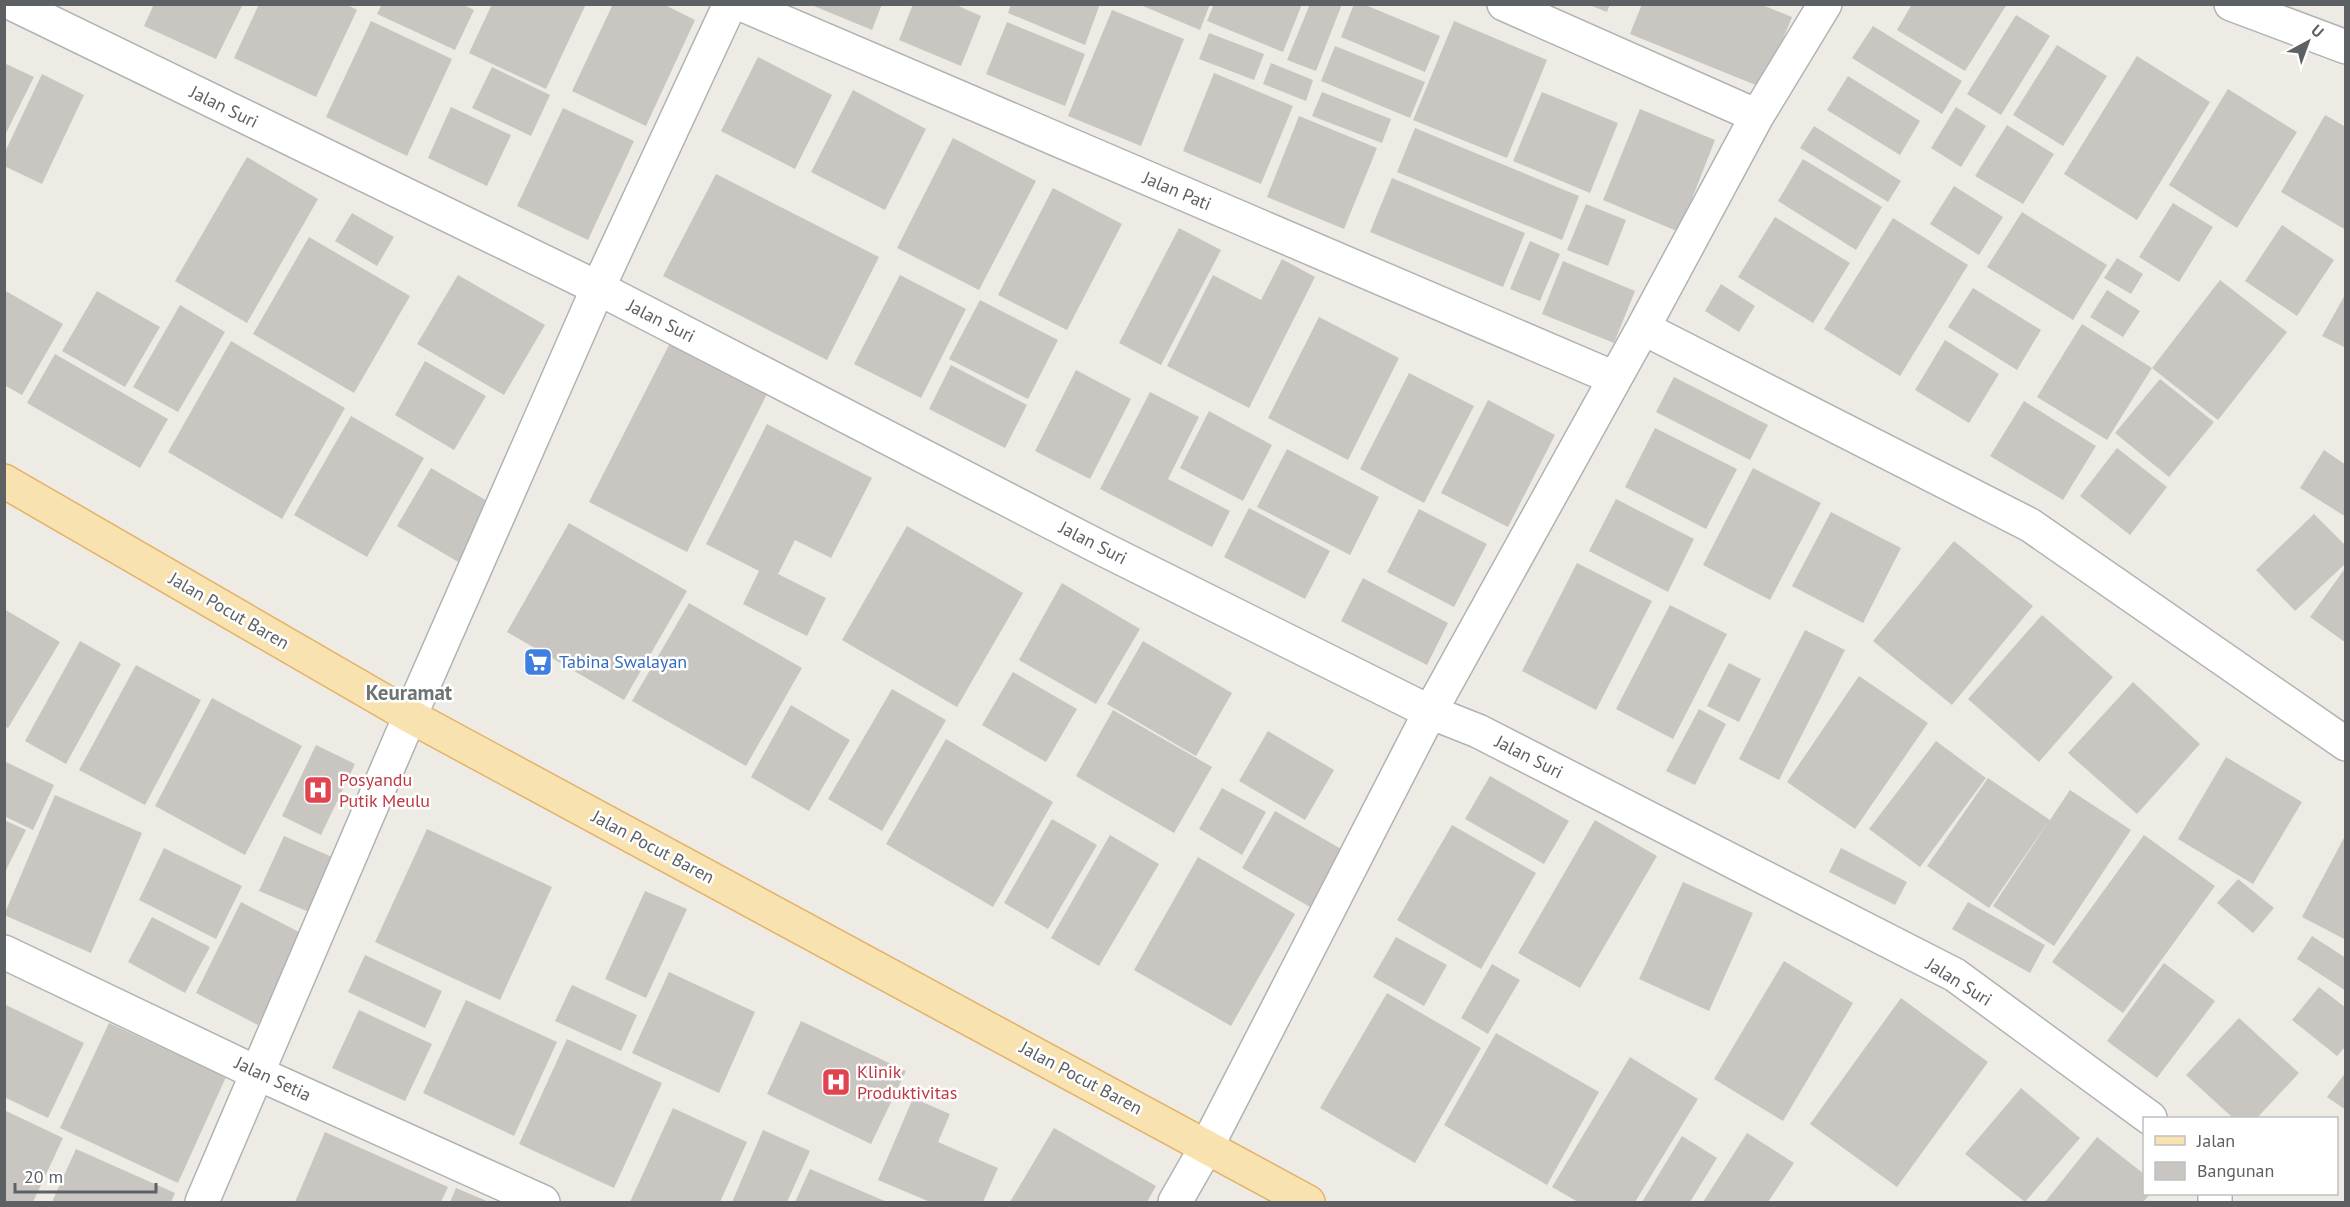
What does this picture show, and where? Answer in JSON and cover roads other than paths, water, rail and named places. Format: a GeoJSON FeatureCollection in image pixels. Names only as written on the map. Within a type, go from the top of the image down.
{"type":"FeatureCollection","features":[{"type":"Feature","properties":{"kind":"main road","name":"Jalan Pocut Baren"},"geometry":{"type":"LineString","coordinates":[[4,481],[410,716],[1207,1146],[1308,1203]]}},
{"type":"Feature","properties":{"kind":"street","name":"Jalan Suri"},"geometry":{"type":"LineString","coordinates":[[13,4],[598,288],[1101,548],[1430,712],[1478,731],[1955,975],[2147,1117]]}},
{"type":"Feature","properties":{"kind":"street"},"geometry":{"type":"LineString","coordinates":[[202,1203],[410,716],[598,288],[730,4]]}},
{"type":"Feature","properties":{"kind":"street","name":"Jalan Pati"},"geometry":{"type":"LineString","coordinates":[[741,4],[1614,378]]}},
{"type":"Feature","properties":{"kind":"street"},"geometry":{"type":"LineString","coordinates":[[1504,4],[1757,116]]}},
{"type":"Feature","properties":{"kind":"street"},"geometry":{"type":"LineString","coordinates":[[1175,1203],[1207,1146],[1430,712],[1643,328],[1757,116],[1825,4]]}},
{"type":"Feature","properties":{"kind":"street"},"geometry":{"type":"LineString","coordinates":[[2231,4],[2346,47]]}},
{"type":"Feature","properties":{"kind":"street"},"geometry":{"type":"LineString","coordinates":[[1643,328],[2030,525],[2346,744]]}},
{"type":"Feature","properties":{"kind":"street","name":"Jalan Setia"},"geometry":{"type":"LineString","coordinates":[[4,952],[257,1073],[543,1203]]}},
{"type":"Feature","properties":{"kind":"place","name":"Tabina Swalayan"},"geometry":{"type":"Point","coordinates":[538,662]}},
{"type":"Feature","properties":{"kind":"place","name":"Posyandu Putik Meulu"},"geometry":{"type":"Point","coordinates":[318,790]}},
{"type":"Feature","properties":{"kind":"place","name":"Klinik Produktivitas"},"geometry":{"type":"Point","coordinates":[836,1082]}},
{"type":"Feature","properties":{"kind":"district","name":"Keuramat"},"geometry":{"type":"Point","coordinates":[409,693]}}]}
